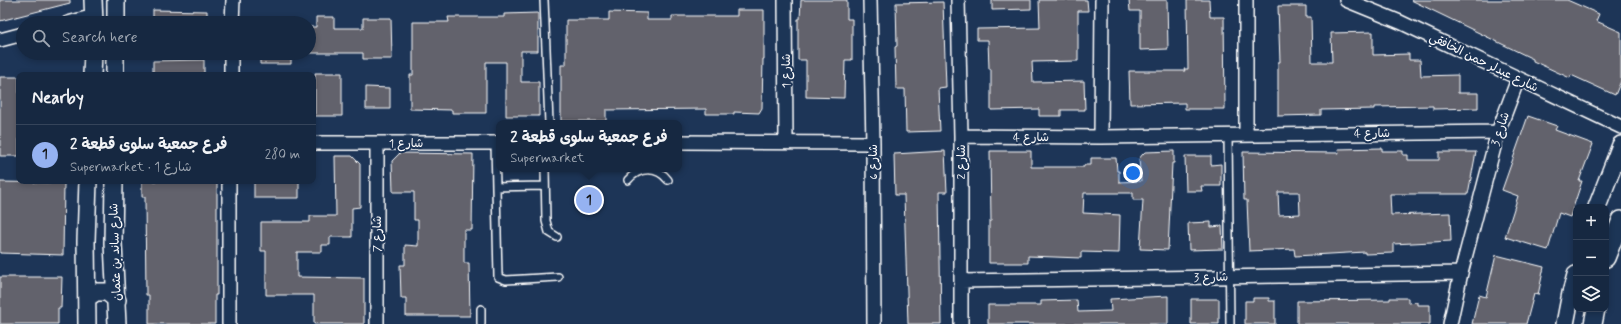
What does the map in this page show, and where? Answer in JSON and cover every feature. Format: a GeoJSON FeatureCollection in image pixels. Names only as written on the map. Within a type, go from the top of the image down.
{"type":"FeatureCollection","features":[{"type":"Feature","properties":{"kind":"street"},"geometry":{"type":"LineString","coordinates":[[116,0],[116,16]]}},
{"type":"Feature","properties":{"kind":"street"},"geometry":{"type":"LineString","coordinates":[[232,16],[233,0]]}},
{"type":"Feature","properties":{"kind":"street","name":"شارع 1"},"geometry":{"type":"LineString","coordinates":[[785,0],[786,142]]}},
{"type":"Feature","properties":{"kind":"street","name":"شارع 6"},"geometry":{"type":"LineString","coordinates":[[870,0],[873,143],[874,324]]}},
{"type":"Feature","properties":{"kind":"street","name":"شارع 2"},"geometry":{"type":"LineString","coordinates":[[958,0],[961,136],[961,324]]}},
{"type":"Feature","properties":{"kind":"street"},"geometry":{"type":"LineString","coordinates":[[1101,137],[1102,0]]}},
{"type":"Feature","properties":{"kind":"street"},"geometry":{"type":"LineString","coordinates":[[1246,0],[1246,134]]}},
{"type":"Feature","properties":{"kind":"street","name":"شارع عبدلر حمن الخافقي"},"geometry":{"type":"LineString","coordinates":[[1346,0],[1400,22],[1621,127]]}},
{"type":"Feature","properties":{"kind":"street"},"geometry":{"type":"LineString","coordinates":[[0,40],[16,36]]}},
{"type":"Feature","properties":{"kind":"street"},"geometry":{"type":"LineString","coordinates":[[92,60],[92,72]]}},
{"type":"Feature","properties":{"kind":"street"},"geometry":{"type":"LineString","coordinates":[[115,60],[115,72]]}},
{"type":"Feature","properties":{"kind":"street"},"geometry":{"type":"LineString","coordinates":[[231,60],[231,72]]}},
{"type":"Feature","properties":{"kind":"street","name":"شارع 3"},"geometry":{"type":"LineString","coordinates":[[1450,324],[1461,274],[1498,132],[1518,79]]}},
{"type":"Feature","properties":{"kind":"street","name":"شارع 4"},"geometry":{"type":"LineString","coordinates":[[961,136],[1101,137],[1498,132]]}},
{"type":"Feature","properties":{"kind":"street"},"geometry":{"type":"LineString","coordinates":[[682,142],[873,143]]}},
{"type":"Feature","properties":{"kind":"street","name":"شارع 1"},"geometry":{"type":"LineString","coordinates":[[316,143],[496,143]]}},
{"type":"Feature","properties":{"kind":"street","name":"شارع 7"},"geometry":{"type":"LineString","coordinates":[[377,144],[377,324]]}},
{"type":"Feature","properties":{"kind":"street"},"geometry":{"type":"LineString","coordinates":[[1598,204],[1621,145]]}},
{"type":"Feature","properties":{"kind":"street"},"geometry":{"type":"LineString","coordinates":[[87,324],[86,241],[88,184]]}},
{"type":"Feature","properties":{"kind":"street","name":"شارع ساند بن عثمان"},"geometry":{"type":"LineString","coordinates":[[114,184],[113,243],[117,324]]}},
{"type":"Feature","properties":{"kind":"street"},"geometry":{"type":"LineString","coordinates":[[229,184],[229,324]]}},
{"type":"Feature","properties":{"kind":"street"},"geometry":{"type":"LineString","coordinates":[[1609,250],[1621,220]]}},
{"type":"Feature","properties":{"kind":"street"},"geometry":{"type":"LineString","coordinates":[[86,241],[94,247],[105,248],[113,243]]}},
{"type":"Feature","properties":{"kind":"street","name":"شارع 3"},"geometry":{"type":"LineString","coordinates":[[961,281],[1461,274]]}},
{"type":"Feature","properties":{"kind":"street"},"geometry":{"type":"LineString","coordinates":[[1565,324],[1573,287]]}},
{"type":"Feature","properties":{"kind":"street"},"geometry":{"type":"LineString","coordinates":[[87,298],[96,292],[107,292],[117,300]]}},
{"type":"Feature","properties":{"kind":"street"},"geometry":{"type":"LineString","coordinates":[[1593,324],[1595,312]]}},
{"type":"Feature","properties":{"kind":"lane"},"geometry":{"type":"LineString","coordinates":[[544,0],[549,120]]}},
{"type":"Feature","properties":{"kind":"lane"},"geometry":{"type":"LineString","coordinates":[[1228,135],[1230,324]]}},
{"type":"Feature","properties":{"kind":"lane"},"geometry":{"type":"LineString","coordinates":[[496,172],[498,277],[506,280],[558,277]]}},
{"type":"Feature","properties":{"kind":"lane"},"geometry":{"type":"LineString","coordinates":[[545,172],[547,228],[557,237]]}},
{"type":"Feature","properties":{"kind":"lane"},"geometry":{"type":"LineString","coordinates":[[628,172],[628,180],[636,172]]}},
{"type":"Feature","properties":{"kind":"lane"},"geometry":{"type":"LineString","coordinates":[[660,172],[668,180],[668,172]]}},
{"type":"Feature","properties":{"kind":"lane"},"geometry":{"type":"LineString","coordinates":[[496,187],[545,186]]}},
{"type":"Feature","properties":{"kind":"lane"},"geometry":{"type":"LineString","coordinates":[[481,309],[481,324]]}},
{"type":"Feature","properties":{"kind":"building"},"geometry":{"type":"Polygon","coordinates":[[[0,0],[70,0],[70,3],[0,21],[0,0]]]}},
{"type":"Feature","properties":{"kind":"building"},"geometry":{"type":"Polygon","coordinates":[[[801,0],[847,0],[847,19],[852,19],[852,60],[845,60],[844,98],[806,97],[806,60],[798,60],[798,19],[800,19],[801,0]]]}},
{"type":"Feature","properties":{"kind":"building"},"geometry":{"type":"Polygon","coordinates":[[[992,0],[1031,0],[1031,9],[992,10],[992,0]]]}},
{"type":"Feature","properties":{"kind":"building"},"geometry":{"type":"Polygon","coordinates":[[[1039,0],[1087,0],[1088,11],[1078,11],[1078,61],[1032,62],[1033,82],[1084,81],[1085,110],[1061,110],[1061,116],[1039,116],[1039,109],[991,110],[991,69],[989,69],[988,40],[977,40],[977,29],[1040,28],[1039,0]]]}},
{"type":"Feature","properties":{"kind":"building"},"geometry":{"type":"Polygon","coordinates":[[[1129,0],[1167,0],[1168,49],[1140,50],[1140,11],[1130,11],[1129,0]]]}},
{"type":"Feature","properties":{"kind":"building"},"geometry":{"type":"Polygon","coordinates":[[[1187,0],[1209,0],[1210,17],[1224,17],[1225,109],[1185,109],[1185,103],[1130,104],[1129,71],[1185,71],[1184,69],[1188,69],[1187,0]]]}},
{"type":"Feature","properties":{"kind":"building"},"geometry":{"type":"Polygon","coordinates":[[[1411,0],[1567,0],[1599,14],[1596,21],[1621,32],[1621,81],[1615,95],[1571,75],[1570,78],[1411,0]]]}},
{"type":"Feature","properties":{"kind":"building"},"geometry":{"type":"Polygon","coordinates":[[[943,2],[946,87],[938,88],[940,131],[906,132],[905,89],[896,89],[896,3],[943,2]]]}},
{"type":"Feature","properties":{"kind":"building"},"geometry":{"type":"Polygon","coordinates":[[[1278,6],[1306,6],[1306,17],[1311,17],[1312,62],[1332,62],[1331,33],[1373,32],[1373,55],[1409,54],[1409,60],[1420,60],[1421,76],[1458,75],[1458,93],[1478,93],[1478,108],[1433,109],[1433,106],[1374,107],[1374,109],[1321,110],[1321,115],[1278,116],[1278,62],[1280,62],[1278,6]]]}},
{"type":"Feature","properties":{"kind":"building"},"geometry":{"type":"Polygon","coordinates":[[[153,10],[207,11],[207,16],[153,16],[153,10]]]}},
{"type":"Feature","properties":{"kind":"building"},"geometry":{"type":"Polygon","coordinates":[[[737,10],[764,10],[762,108],[759,113],[734,112],[734,114],[706,114],[706,109],[606,110],[606,120],[561,120],[561,65],[566,65],[566,20],[609,20],[609,12],[647,13],[647,20],[672,20],[672,16],[737,16],[737,10]]]}},
{"type":"Feature","properties":{"kind":"building"},"geometry":{"type":"Polygon","coordinates":[[[538,13],[538,51],[521,51],[521,82],[539,82],[539,116],[506,116],[506,62],[486,62],[486,113],[452,113],[452,110],[410,109],[410,75],[413,75],[413,22],[449,22],[448,17],[504,17],[504,14],[538,13]]]}},
{"type":"Feature","properties":{"kind":"building"},"geometry":{"type":"Polygon","coordinates":[[[316,17],[334,17],[334,28],[363,28],[363,18],[391,18],[392,59],[363,59],[363,53],[316,53],[316,17]]]}},
{"type":"Feature","properties":{"kind":"building"},"geometry":{"type":"Polygon","coordinates":[[[204,60],[204,72],[153,72],[153,61],[204,60]]]}},
{"type":"Feature","properties":{"kind":"building"},"geometry":{"type":"Polygon","coordinates":[[[260,60],[291,60],[291,64],[260,64],[260,60]]]}},
{"type":"Feature","properties":{"kind":"building"},"geometry":{"type":"Polygon","coordinates":[[[316,73],[342,73],[342,116],[316,116],[316,73]]]}},
{"type":"Feature","properties":{"kind":"building"},"geometry":{"type":"Polygon","coordinates":[[[0,77],[16,77],[16,156],[0,156],[0,77]]]}},
{"type":"Feature","properties":{"kind":"building"},"geometry":{"type":"Polygon","coordinates":[[[366,87],[390,88],[390,109],[366,109],[366,87]]]}},
{"type":"Feature","properties":{"kind":"building"},"geometry":{"type":"Polygon","coordinates":[[[1528,116],[1557,126],[1555,130],[1593,144],[1579,181],[1582,181],[1574,204],[1573,204],[1570,217],[1559,213],[1548,250],[1505,237],[1518,196],[1502,190],[1528,116]]]}},
{"type":"Feature","properties":{"kind":"building"},"geometry":{"type":"Polygon","coordinates":[[[1382,148],[1382,151],[1403,151],[1403,155],[1408,155],[1408,160],[1439,160],[1439,152],[1476,152],[1468,194],[1390,194],[1391,215],[1450,213],[1451,241],[1393,244],[1393,253],[1365,254],[1365,252],[1295,256],[1294,249],[1249,251],[1247,200],[1244,200],[1243,152],[1339,153],[1338,149],[1382,148]],[[1278,192],[1279,215],[1300,214],[1299,192],[1278,192]]]}},
{"type":"Feature","properties":{"kind":"building"},"geometry":{"type":"Polygon","coordinates":[[[945,151],[947,192],[939,192],[941,324],[908,324],[904,195],[895,195],[894,154],[945,151]]]}},
{"type":"Feature","properties":{"kind":"building"},"geometry":{"type":"Polygon","coordinates":[[[990,151],[1031,151],[1031,167],[1084,167],[1084,165],[1091,165],[1091,158],[1116,158],[1117,171],[1119,171],[1119,182],[1141,181],[1139,159],[1145,152],[1174,151],[1174,163],[1172,163],[1168,250],[1140,249],[1143,200],[1133,200],[1133,193],[1084,193],[1083,213],[1120,215],[1119,253],[1081,252],[1081,258],[1028,256],[1028,263],[989,263],[989,221],[991,221],[990,151]]]}},
{"type":"Feature","properties":{"kind":"building"},"geometry":{"type":"Polygon","coordinates":[[[400,153],[473,154],[472,230],[464,230],[464,263],[469,263],[470,316],[406,316],[406,298],[401,298],[400,265],[405,265],[405,245],[418,246],[418,220],[414,220],[414,192],[393,192],[392,161],[400,153]]]}},
{"type":"Feature","properties":{"kind":"building"},"geometry":{"type":"Polygon","coordinates":[[[335,156],[352,156],[360,164],[360,207],[352,208],[352,237],[330,237],[330,245],[322,245],[322,252],[297,252],[297,277],[364,278],[364,324],[314,324],[314,295],[266,295],[266,251],[261,251],[261,222],[310,222],[310,216],[336,216],[335,156]]]}},
{"type":"Feature","properties":{"kind":"building"},"geometry":{"type":"Polygon","coordinates":[[[1185,156],[1211,156],[1211,165],[1221,164],[1221,186],[1201,186],[1202,191],[1186,191],[1185,156]]]}},
{"type":"Feature","properties":{"kind":"building"},"geometry":{"type":"Polygon","coordinates":[[[0,182],[16,182],[16,184],[64,184],[63,255],[0,253],[0,182]]]}},
{"type":"Feature","properties":{"kind":"building"},"geometry":{"type":"Polygon","coordinates":[[[142,184],[217,184],[217,295],[215,295],[215,324],[149,324],[149,295],[146,295],[145,197],[142,197],[142,184]]]}},
{"type":"Feature","properties":{"kind":"building"},"geometry":{"type":"Polygon","coordinates":[[[254,184],[299,184],[299,198],[254,198],[254,184]]]}},
{"type":"Feature","properties":{"kind":"building"},"geometry":{"type":"Polygon","coordinates":[[[1211,222],[1211,227],[1222,226],[1223,249],[1189,250],[1188,223],[1211,222]]]}},
{"type":"Feature","properties":{"kind":"building"},"geometry":{"type":"Polygon","coordinates":[[[1496,255],[1544,267],[1538,295],[1534,294],[1526,324],[1472,324],[1479,295],[1486,297],[1496,255]]]}},
{"type":"Feature","properties":{"kind":"building"},"geometry":{"type":"Polygon","coordinates":[[[0,277],[62,277],[61,308],[58,308],[58,324],[0,324],[0,277]]]}},
{"type":"Feature","properties":{"kind":"building"},"geometry":{"type":"Polygon","coordinates":[[[1168,296],[1168,324],[988,324],[988,305],[1041,305],[1041,301],[1077,300],[1078,312],[1111,311],[1110,299],[1168,296]]]}},
{"type":"Feature","properties":{"kind":"building"},"geometry":{"type":"Polygon","coordinates":[[[1253,298],[1269,298],[1269,301],[1275,301],[1275,324],[1245,324],[1245,301],[1253,301],[1253,298]]]}},
{"type":"Feature","properties":{"kind":"building"},"geometry":{"type":"Polygon","coordinates":[[[1390,298],[1408,298],[1408,303],[1417,302],[1417,305],[1430,305],[1430,324],[1297,324],[1297,301],[1390,300],[1390,298]]]}},
{"type":"Feature","properties":{"kind":"building"},"geometry":{"type":"Polygon","coordinates":[[[1191,299],[1219,299],[1219,324],[1191,324],[1191,299]]]}},
{"type":"Feature","properties":{"kind":"place","name":"فرع جمعية سلوى قطعة 2"},"geometry":{"type":"Point","coordinates":[589,200]}}]}
